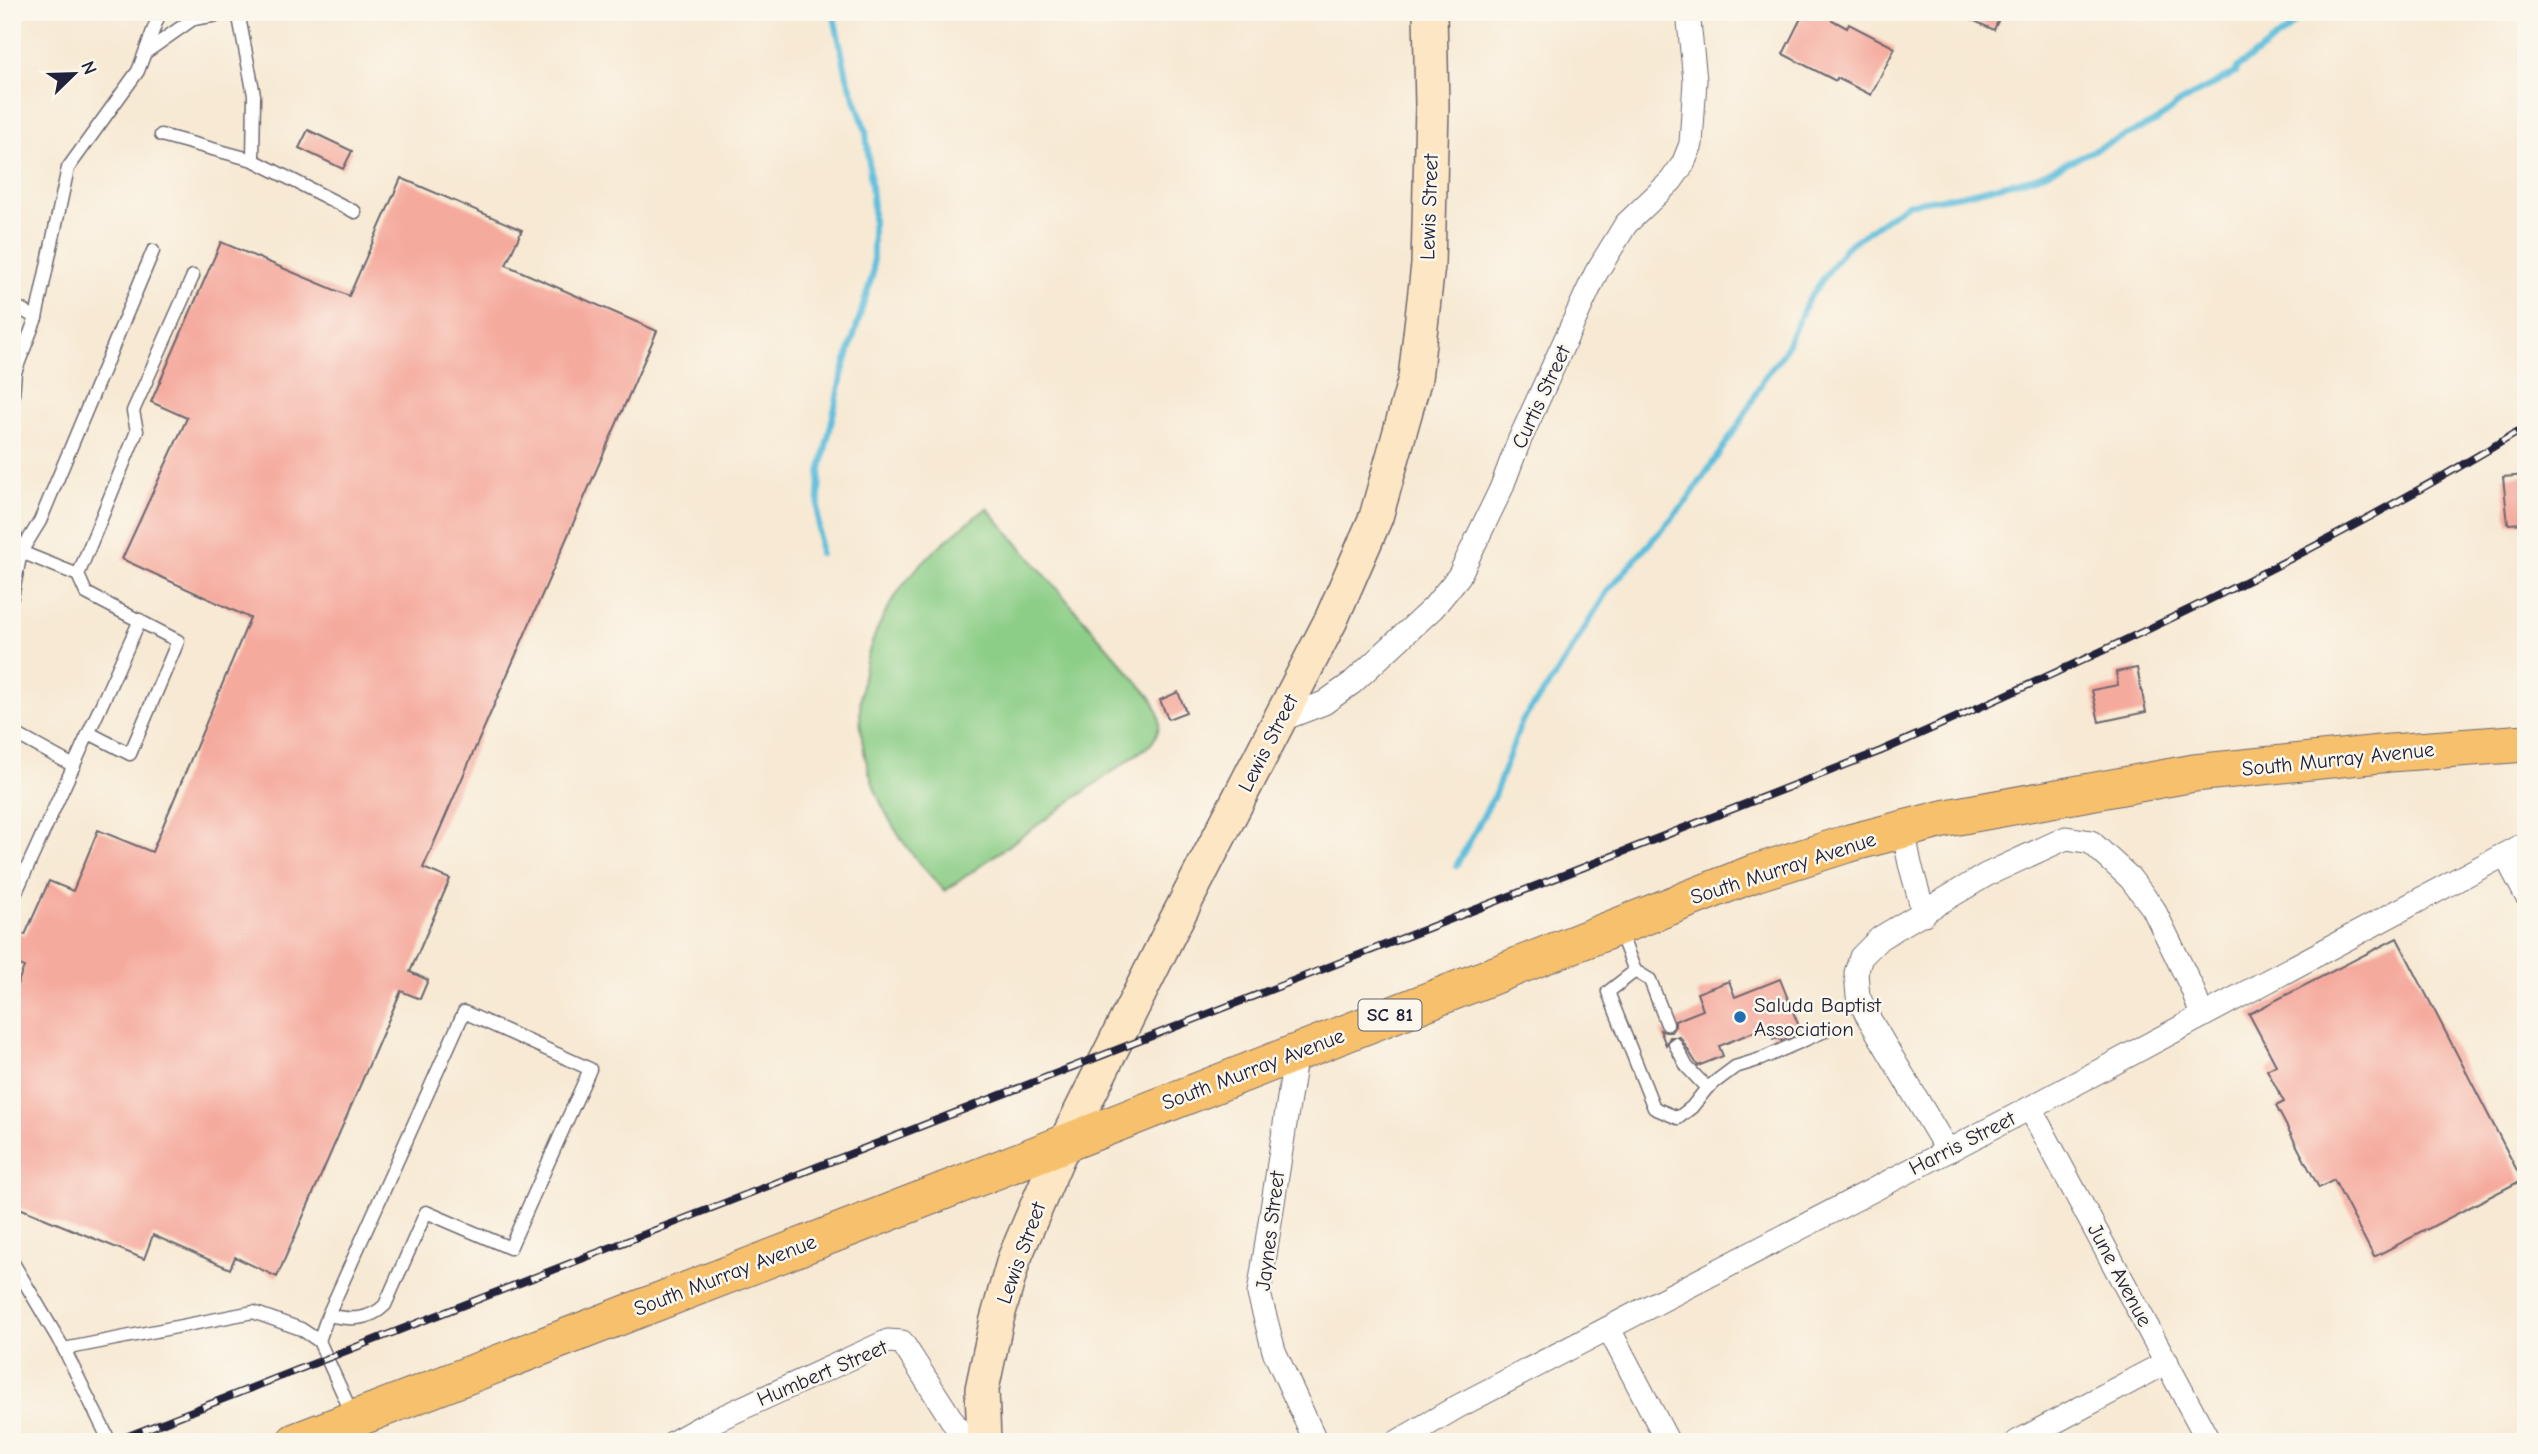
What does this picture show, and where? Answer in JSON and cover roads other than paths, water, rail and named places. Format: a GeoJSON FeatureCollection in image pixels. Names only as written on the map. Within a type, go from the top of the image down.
{"type":"FeatureCollection","features":[{"type":"Feature","properties":{"kind":"main road","name":"South Murray Avenue"},"geometry":{"type":"LineString","coordinates":[[295,1442],[1755,873],[1850,843],[2024,803],[2194,774],[2390,753],[2526,743]]}},
{"type":"Feature","properties":{"kind":"street","name":"Lewis Street"},"geometry":{"type":"LineString","coordinates":[[984,1442],[982,1389],[996,1323],[1014,1259],[1065,1143],[1173,926],[1331,620],[1376,517],[1415,379],[1428,265],[1432,107],[1430,12]]}},
{"type":"Feature","properties":{"kind":"street","name":"Curtis Street"},"geometry":{"type":"LineString","coordinates":[[1280,720],[1325,703],[1352,683],[1433,608],[1458,576],[1501,489],[1519,441],[1596,273],[1626,224],[1671,181],[1683,164],[1691,144],[1695,80],[1688,12]]}},
{"type":"Feature","properties":{"kind":"street"},"geometry":{"type":"LineString","coordinates":[[1903,829],[1924,914]]}},
{"type":"Feature","properties":{"kind":"street"},"geometry":{"type":"LineString","coordinates":[[1947,1150],[1867,1015],[1858,996],[1856,973],[1861,957],[1880,938],[1986,875],[2066,838],[2091,842],[2130,878],[2153,908],[2202,1016]]}},
{"type":"Feature","properties":{"kind":"street","name":"Harris Street"},"geometry":{"type":"LineString","coordinates":[[1397,1442],[1457,1407],[2526,844]]}},
{"type":"Feature","properties":{"kind":"street"},"geometry":{"type":"LineString","coordinates":[[2505,855],[2526,895]]}},
{"type":"Feature","properties":{"kind":"street","name":"Jaynes Street"},"geometry":{"type":"LineString","coordinates":[[1296,1052],[1259,1294],[1274,1351],[1316,1442]]}},
{"type":"Feature","properties":{"kind":"street","name":"June Avenue"},"geometry":{"type":"LineString","coordinates":[[2029,1108],[2209,1442]]}},
{"type":"Feature","properties":{"kind":"street"},"geometry":{"type":"LineString","coordinates":[[1609,1329],[1668,1442]]}},
{"type":"Feature","properties":{"kind":"street","name":"Humbert Street"},"geometry":{"type":"LineString","coordinates":[[674,1442],[728,1414],[888,1341],[902,1342],[966,1442]]}},
{"type":"Feature","properties":{"kind":"street"},"geometry":{"type":"LineString","coordinates":[[2017,1442],[2167,1363]]}},
{"type":"Feature","properties":{"kind":"lane"},"geometry":{"type":"LineString","coordinates":[[12,407],[15,372],[36,317],[68,168],[138,71],[160,12]]}},
{"type":"Feature","properties":{"kind":"lane"},"geometry":{"type":"LineString","coordinates":[[145,53],[190,16],[238,12],[254,95],[253,160]]}},
{"type":"Feature","properties":{"kind":"lane"},"geometry":{"type":"LineString","coordinates":[[161,135],[253,160],[355,212]]}},
{"type":"Feature","properties":{"kind":"lane"},"geometry":{"type":"LineString","coordinates":[[12,597],[21,552],[40,522],[153,251]]}},
{"type":"Feature","properties":{"kind":"lane"},"geometry":{"type":"LineString","coordinates":[[78,575],[137,431],[133,411],[193,276]]}},
{"type":"Feature","properties":{"kind":"lane"},"geometry":{"type":"LineString","coordinates":[[12,304],[36,317]]}},
{"type":"Feature","properties":{"kind":"lane"},"geometry":{"type":"LineString","coordinates":[[12,528],[21,552],[78,575],[86,593],[178,641],[130,754],[89,733]]}},
{"type":"Feature","properties":{"kind":"lane"},"geometry":{"type":"LineString","coordinates":[[12,901],[140,620]]}},
{"type":"Feature","properties":{"kind":"lane"},"geometry":{"type":"LineString","coordinates":[[12,732],[74,766]]}},
{"type":"Feature","properties":{"kind":"lane"},"geometry":{"type":"LineString","coordinates":[[1618,926],[1635,971],[1650,980],[1667,1024]]}},
{"type":"Feature","properties":{"kind":"lane"},"geometry":{"type":"LineString","coordinates":[[1635,971],[1608,992],[1654,1108],[1678,1118],[1692,1107],[1707,1088],[1735,1067],[1761,1059],[1825,1031]]}},
{"type":"Feature","properties":{"kind":"lane"},"geometry":{"type":"LineString","coordinates":[[319,1341],[328,1315],[464,1012],[590,1069],[510,1248],[426,1212],[385,1305],[377,1313],[351,1320],[328,1315]]}},
{"type":"Feature","properties":{"kind":"lane"},"geometry":{"type":"LineString","coordinates":[[1675,1044],[1687,1067],[1707,1088]]}},
{"type":"Feature","properties":{"kind":"lane"},"geometry":{"type":"LineString","coordinates":[[12,1261],[64,1349],[110,1442]]}},
{"type":"Feature","properties":{"kind":"lane"},"geometry":{"type":"LineString","coordinates":[[64,1349],[253,1312],[301,1329],[319,1341],[355,1418]]}},
{"type":"Feature","properties":{"kind":"waterway"},"geometry":{"type":"LineString","coordinates":[[820,554],[820,473],[843,371],[873,273],[873,207],[866,131],[847,76],[833,12]]}},
{"type":"Feature","properties":{"kind":"waterway"},"geometry":{"type":"LineString","coordinates":[[1456,866],[1494,796],[1522,721],[1556,675],[1608,590],[1687,501],[1743,418],[1764,378],[1783,354],[1808,300],[1846,247],[1907,204],[1961,195],[2036,177],[2157,121],[2179,103],[2235,73],[2237,68],[2287,31],[2303,12]]}},
{"type":"Feature","properties":{"kind":"railway"},"geometry":{"type":"LineString","coordinates":[[113,1442],[1881,751],[2209,600],[2369,517],[2526,427]]}},
{"type":"Feature","properties":{"kind":"place","name":"Saluda Baptist Association"},"geometry":{"type":"Point","coordinates":[1740,1017]}}]}
